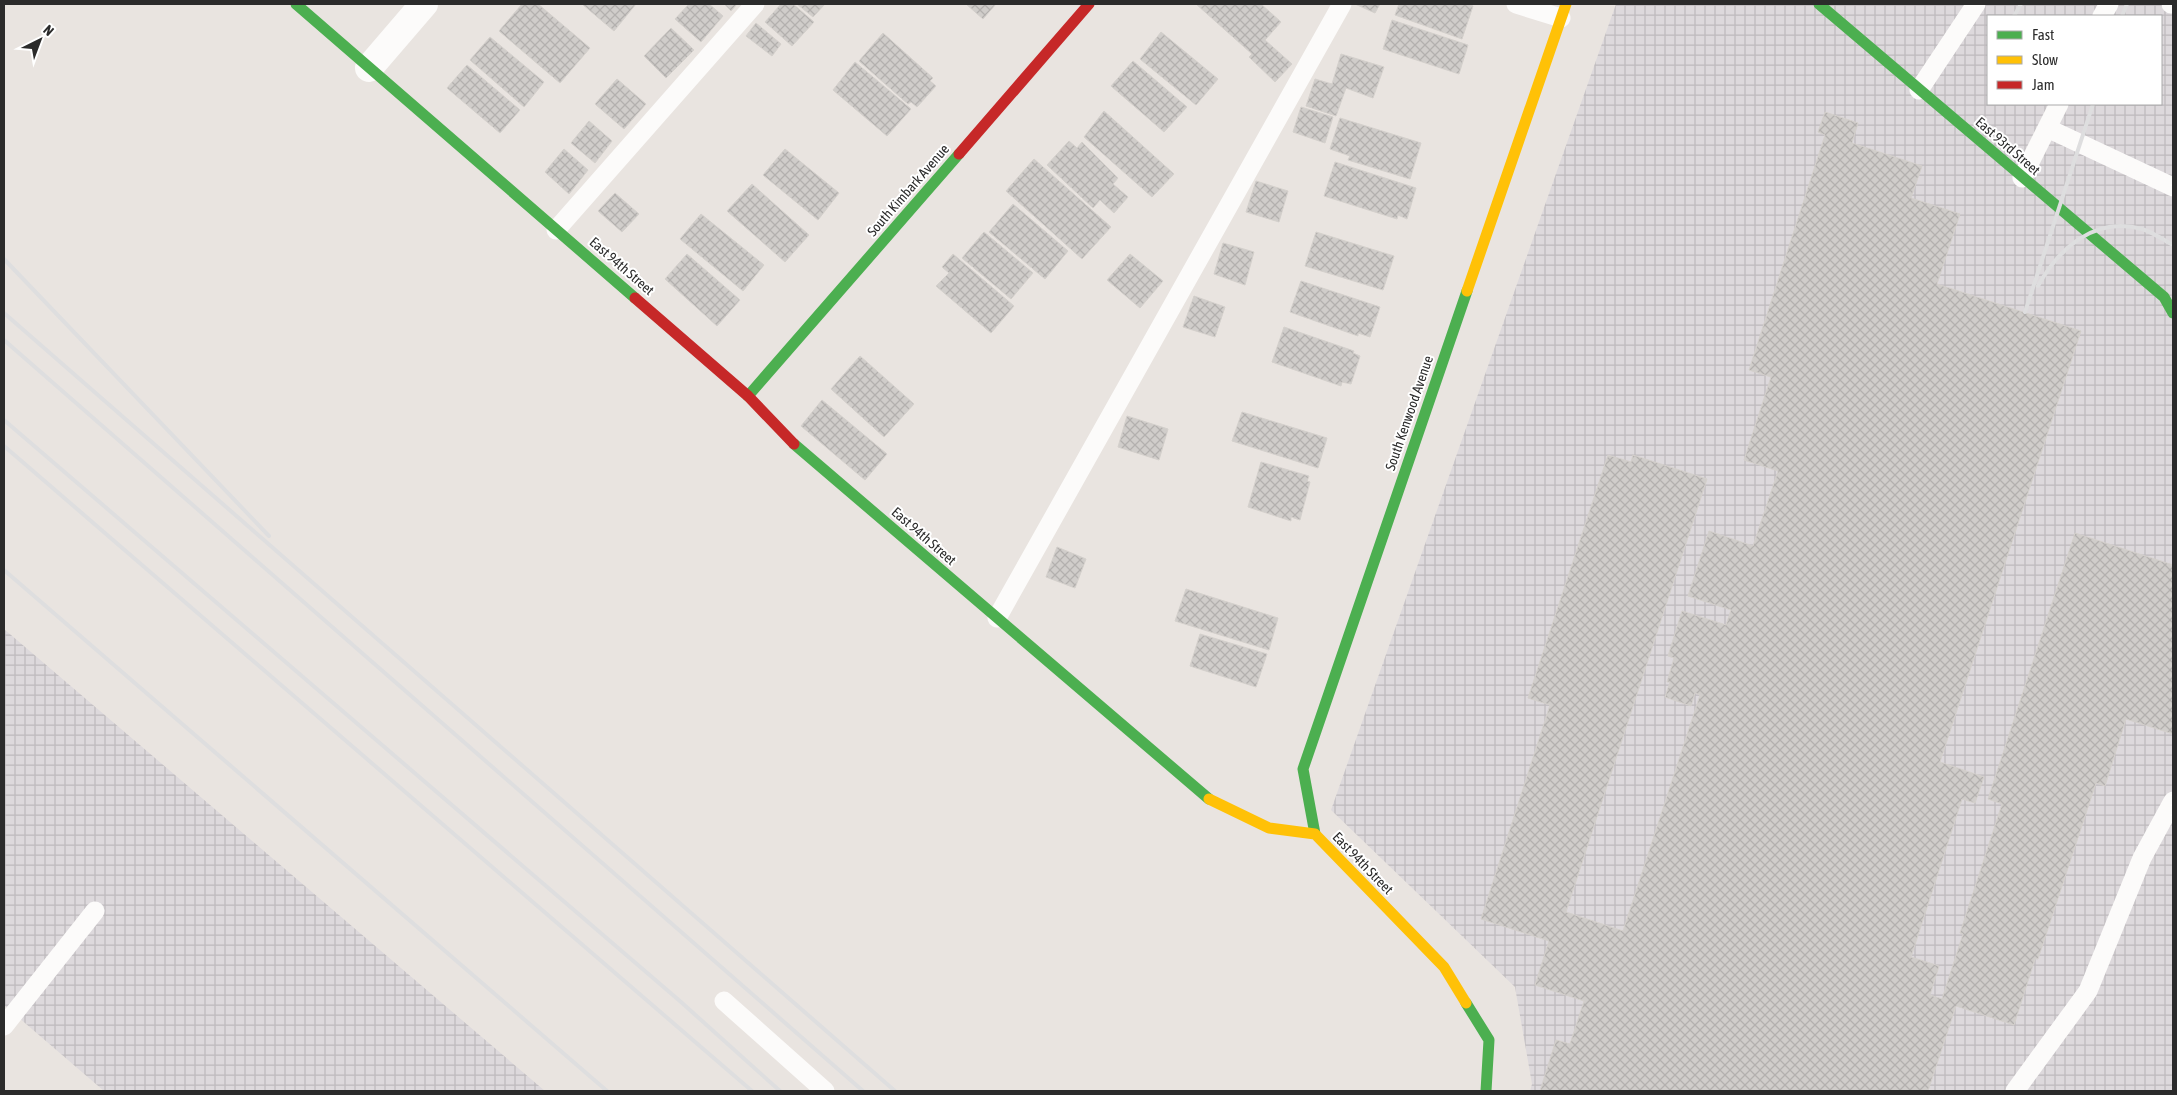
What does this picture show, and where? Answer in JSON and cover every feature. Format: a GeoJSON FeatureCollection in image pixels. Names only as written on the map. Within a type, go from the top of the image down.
{"type":"FeatureCollection","features":[{"type":"Feature","properties":{"kind":"street","name":"East 94th Street"},"geometry":{"type":"LineString","coordinates":[[296,4],[748,396],[798,448],[1208,799],[1269,828],[1315,834],[1444,966],[1489,1040],[1486,1091]]}},
{"type":"Feature","properties":{"kind":"street"},"geometry":{"type":"LineString","coordinates":[[369,68],[424,4]]}},
{"type":"Feature","properties":{"kind":"street","name":"South Kimbark Avenue"},"geometry":{"type":"LineString","coordinates":[[748,396],[1089,4]]}},
{"type":"Feature","properties":{"kind":"street","name":"East 93rd Street"},"geometry":{"type":"LineString","coordinates":[[1819,4],[2164,297],[2173,313]]}},
{"type":"Feature","properties":{"kind":"street","name":"South Kenwood Avenue"},"geometry":{"type":"LineString","coordinates":[[1315,834],[1303,769],[1563,11]]}},
{"type":"Feature","properties":{"kind":"lane"},"geometry":{"type":"LineString","coordinates":[[556,230],[755,4]]}},
{"type":"Feature","properties":{"kind":"lane"},"geometry":{"type":"LineString","coordinates":[[997,618],[1342,4]]}},
{"type":"Feature","properties":{"kind":"lane"},"geometry":{"type":"LineString","coordinates":[[1516,4],[1563,11]]}},
{"type":"Feature","properties":{"kind":"lane"},"geometry":{"type":"LineString","coordinates":[[1919,90],[1976,4]]}},
{"type":"Feature","properties":{"kind":"lane"},"geometry":{"type":"LineString","coordinates":[[2022,178],[2058,105]]}},
{"type":"Feature","properties":{"kind":"lane"},"geometry":{"type":"LineString","coordinates":[[2047,128],[2173,187]]}},
{"type":"Feature","properties":{"kind":"lane"},"geometry":{"type":"LineString","coordinates":[[2015,1091],[2088,991],[2142,858],[2173,802]]}},
{"type":"Feature","properties":{"kind":"lane"},"geometry":{"type":"LineString","coordinates":[[4,1026],[95,911]]}},
{"type":"Feature","properties":{"kind":"lane"},"geometry":{"type":"LineString","coordinates":[[724,1001],[825,1091]]}},
{"type":"Feature","properties":{"kind":"shaded area"},"geometry":{"type":"Polygon","coordinates":[[[1616,4],[2173,4],[2173,1091],[1530,1091],[1532,1084],[1515,987],[1331,810],[1616,4]]]}},
{"type":"Feature","properties":{"kind":"shaded area"},"geometry":{"type":"Polygon","coordinates":[[[4,629],[545,1091],[104,1091],[4,1005],[4,629]]]}},
{"type":"Feature","properties":{"kind":"building"},"geometry":{"type":"Polygon","coordinates":[[[522,4],[538,4],[590,48],[560,83],[499,31],[522,4]]]}},
{"type":"Feature","properties":{"kind":"building"},"geometry":{"type":"Polygon","coordinates":[[[582,4],[636,4],[614,31],[582,4]]]}},
{"type":"Feature","properties":{"kind":"building"},"geometry":{"type":"Polygon","coordinates":[[[689,4],[709,4],[723,16],[701,42],[675,19],[689,4]]]}},
{"type":"Feature","properties":{"kind":"building"},"geometry":{"type":"Polygon","coordinates":[[[724,4],[737,4],[731,11],[724,4]]]}},
{"type":"Feature","properties":{"kind":"building"},"geometry":{"type":"Polygon","coordinates":[[[781,4],[793,4],[814,22],[792,46],[765,22],[781,4]]]}},
{"type":"Feature","properties":{"kind":"building"},"geometry":{"type":"Polygon","coordinates":[[[797,4],[825,4],[813,17],[797,4]]]}},
{"type":"Feature","properties":{"kind":"building"},"geometry":{"type":"Polygon","coordinates":[[[966,4],[996,4],[983,19],[966,4]]]}},
{"type":"Feature","properties":{"kind":"building"},"geometry":{"type":"Polygon","coordinates":[[[1196,4],[1261,4],[1281,22],[1265,40],[1292,64],[1275,82],[1249,57],[1252,54],[1196,4]]]}},
{"type":"Feature","properties":{"kind":"building"},"geometry":{"type":"Polygon","coordinates":[[[1355,4],[1380,4],[1375,13],[1355,4]]]}},
{"type":"Feature","properties":{"kind":"building"},"geometry":{"type":"Polygon","coordinates":[[[1399,4],[1468,4],[1473,6],[1462,39],[1395,15],[1399,4]]]}},
{"type":"Feature","properties":{"kind":"building"},"geometry":{"type":"Polygon","coordinates":[[[1392,20],[1468,45],[1459,74],[1383,49],[1392,20]]]}},
{"type":"Feature","properties":{"kind":"building"},"geometry":{"type":"Polygon","coordinates":[[[756,23],[781,44],[772,56],[746,36],[756,23]]]}},
{"type":"Feature","properties":{"kind":"building"},"geometry":{"type":"Polygon","coordinates":[[[671,28],[694,50],[666,78],[644,56],[671,28]]]}},
{"type":"Feature","properties":{"kind":"building"},"geometry":{"type":"Polygon","coordinates":[[[1161,32],[1218,79],[1196,105],[1140,59],[1161,32]]]}},
{"type":"Feature","properties":{"kind":"building"},"geometry":{"type":"Polygon","coordinates":[[[883,33],[933,78],[930,81],[936,86],[917,107],[911,102],[908,104],[859,61],[883,33]]]}},
{"type":"Feature","properties":{"kind":"building"},"geometry":{"type":"Polygon","coordinates":[[[490,37],[544,82],[524,107],[470,60],[490,37]]]}},
{"type":"Feature","properties":{"kind":"building"},"geometry":{"type":"Polygon","coordinates":[[[1341,54],[1384,67],[1373,98],[1346,88],[1336,116],[1306,106],[1315,79],[1332,84],[1341,54]]]}},
{"type":"Feature","properties":{"kind":"building"},"geometry":{"type":"Polygon","coordinates":[[[1133,61],[1187,107],[1164,132],[1111,86],[1133,61]]]}},
{"type":"Feature","properties":{"kind":"building"},"geometry":{"type":"Polygon","coordinates":[[[855,62],[911,109],[887,136],[833,90],[855,62]]]}},
{"type":"Feature","properties":{"kind":"building"},"geometry":{"type":"Polygon","coordinates":[[[467,65],[520,110],[500,133],[447,88],[467,65]]]}},
{"type":"Feature","properties":{"kind":"building"},"geometry":{"type":"Polygon","coordinates":[[[617,79],[646,104],[624,129],[595,104],[617,79]]]}},
{"type":"Feature","properties":{"kind":"building"},"geometry":{"type":"Polygon","coordinates":[[[1301,107],[1333,117],[1325,143],[1293,132],[1301,107]]]}},
{"type":"Feature","properties":{"kind":"building"},"geometry":{"type":"Polygon","coordinates":[[[1104,111],[1174,174],[1152,197],[1084,137],[1104,111]]]}},
{"type":"Feature","properties":{"kind":"building"},"geometry":{"type":"Polygon","coordinates":[[[1825,112],[1858,123],[1852,143],[1922,166],[1911,198],[1960,214],[1937,284],[2081,331],[1940,762],[1984,777],[1975,803],[1962,799],[1911,957],[1939,966],[1930,995],[1942,999],[1963,934],[1960,933],[2002,804],[1988,799],[2075,533],[2173,565],[2173,734],[2126,719],[2105,786],[2096,783],[2038,959],[2035,959],[2014,1025],[1956,1006],[1928,1091],[1540,1091],[1556,1040],[1570,1044],[1584,1001],[1535,985],[1549,941],[1481,919],[1550,705],[1528,698],[1608,455],[1631,462],[1633,455],[1707,479],[1566,912],[1623,931],[1700,695],[1695,693],[1691,706],[1665,697],[1674,658],[1668,656],[1682,611],[1726,625],[1731,610],[1688,596],[1709,531],[1753,546],[1778,471],[1744,460],[1771,377],[1749,370],[1825,135],[1818,132],[1825,112]]]}},
{"type":"Feature","properties":{"kind":"building"},"geometry":{"type":"Polygon","coordinates":[[[1340,118],[1421,143],[1410,179],[1348,160],[1350,156],[1330,149],[1340,118]]]}},
{"type":"Feature","properties":{"kind":"building"},"geometry":{"type":"Polygon","coordinates":[[[589,121],[612,141],[595,163],[571,143],[589,121]]]}},
{"type":"Feature","properties":{"kind":"building"},"geometry":{"type":"Polygon","coordinates":[[[1069,141],[1077,148],[1082,142],[1118,178],[1113,184],[1128,197],[1114,213],[1100,200],[1093,208],[1047,165],[1069,141]]]}},
{"type":"Feature","properties":{"kind":"building"},"geometry":{"type":"Polygon","coordinates":[[[564,149],[588,170],[569,194],[545,172],[564,149]]]}},
{"type":"Feature","properties":{"kind":"building"},"geometry":{"type":"Polygon","coordinates":[[[785,149],[839,193],[818,220],[763,175],[785,149]]]}},
{"type":"Feature","properties":{"kind":"building"},"geometry":{"type":"Polygon","coordinates":[[[1034,159],[1111,227],[1082,259],[1006,191],[1034,159]]]}},
{"type":"Feature","properties":{"kind":"building"},"geometry":{"type":"Polygon","coordinates":[[[1335,162],[1416,188],[1407,219],[1398,215],[1397,219],[1324,196],[1335,162]]]}},
{"type":"Feature","properties":{"kind":"building"},"geometry":{"type":"Polygon","coordinates":[[[1256,181],[1288,191],[1279,222],[1246,212],[1256,181]]]}},
{"type":"Feature","properties":{"kind":"building"},"geometry":{"type":"Polygon","coordinates":[[[752,184],[809,235],[785,262],[727,211],[752,184]]]}},
{"type":"Feature","properties":{"kind":"building"},"geometry":{"type":"Polygon","coordinates":[[[615,193],[639,214],[622,232],[598,211],[615,193]]]}},
{"type":"Feature","properties":{"kind":"building"},"geometry":{"type":"Polygon","coordinates":[[[1013,204],[1068,251],[1045,279],[989,232],[1013,204]]]}},
{"type":"Feature","properties":{"kind":"building"},"geometry":{"type":"Polygon","coordinates":[[[701,214],[764,265],[743,291],[680,239],[701,214]]]}},
{"type":"Feature","properties":{"kind":"building"},"geometry":{"type":"Polygon","coordinates":[[[984,232],[1033,273],[1011,299],[962,258],[984,232]]]}},
{"type":"Feature","properties":{"kind":"building"},"geometry":{"type":"Polygon","coordinates":[[[1316,232],[1394,256],[1383,290],[1305,266],[1316,232]]]}},
{"type":"Feature","properties":{"kind":"building"},"geometry":{"type":"Polygon","coordinates":[[[1223,243],[1254,252],[1245,285],[1214,274],[1223,243]]]}},
{"type":"Feature","properties":{"kind":"building"},"geometry":{"type":"Polygon","coordinates":[[[687,254],[740,300],[717,326],[665,279],[687,254]]]}},
{"type":"Feature","properties":{"kind":"building"},"geometry":{"type":"Polygon","coordinates":[[[953,254],[1014,306],[991,333],[936,286],[949,273],[942,267],[953,254]]]}},
{"type":"Feature","properties":{"kind":"building"},"geometry":{"type":"Polygon","coordinates":[[[1130,254],[1163,281],[1140,308],[1107,280],[1130,254]]]}},
{"type":"Feature","properties":{"kind":"building"},"geometry":{"type":"Polygon","coordinates":[[[1301,281],[1380,307],[1370,337],[1358,333],[1358,336],[1290,312],[1301,281]]]}},
{"type":"Feature","properties":{"kind":"building"},"geometry":{"type":"Polygon","coordinates":[[[1194,296],[1225,307],[1215,337],[1183,327],[1194,296]]]}},
{"type":"Feature","properties":{"kind":"building"},"geometry":{"type":"Polygon","coordinates":[[[1284,327],[1354,351],[1353,353],[1360,356],[1351,384],[1342,382],[1341,386],[1272,362],[1284,327]]]}},
{"type":"Feature","properties":{"kind":"building"},"geometry":{"type":"Polygon","coordinates":[[[860,356],[914,404],[884,437],[831,389],[860,356]]]}},
{"type":"Feature","properties":{"kind":"building"},"geometry":{"type":"Polygon","coordinates":[[[822,400],[887,454],[865,480],[801,426],[822,400]]]}},
{"type":"Feature","properties":{"kind":"building"},"geometry":{"type":"Polygon","coordinates":[[[1242,412],[1327,438],[1318,468],[1232,441],[1242,412]]]}},
{"type":"Feature","properties":{"kind":"building"},"geometry":{"type":"Polygon","coordinates":[[[1127,416],[1168,429],[1159,460],[1118,447],[1127,416]]]}},
{"type":"Feature","properties":{"kind":"building"},"geometry":{"type":"Polygon","coordinates":[[[1261,462],[1309,476],[1307,481],[1310,482],[1300,520],[1291,517],[1291,521],[1248,507],[1261,462]]]}},
{"type":"Feature","properties":{"kind":"building"},"geometry":{"type":"Polygon","coordinates":[[[1057,547],[1086,559],[1075,588],[1046,577],[1057,547]]]}},
{"type":"Feature","properties":{"kind":"building"},"geometry":{"type":"Polygon","coordinates":[[[1186,589],[1278,618],[1269,650],[1175,621],[1186,589]]]}},
{"type":"Feature","properties":{"kind":"building"},"geometry":{"type":"Polygon","coordinates":[[[1200,634],[1267,654],[1256,687],[1190,666],[1200,634]]]}},
{"type":"Feature","properties":{"kind":"railway"},"geometry":{"type":"LineString","coordinates":[[2015,15],[2021,4]]}},
{"type":"Feature","properties":{"kind":"railway"},"geometry":{"type":"LineString","coordinates":[[2122,15],[2127,4]]}},
{"type":"Feature","properties":{"kind":"railway"},"geometry":{"type":"LineString","coordinates":[[2025,312],[2093,105]]}},
{"type":"Feature","properties":{"kind":"railway"},"geometry":{"type":"LineString","coordinates":[[2038,286],[2057,259],[2068,248],[2080,238],[2094,231],[2109,227],[2125,226],[2142,229],[2173,245]]}},
{"type":"Feature","properties":{"kind":"railway"},"geometry":{"type":"LineString","coordinates":[[4,259],[269,536]]}},
{"type":"Feature","properties":{"kind":"railway"},"geometry":{"type":"LineString","coordinates":[[4,313],[895,1091]]}},
{"type":"Feature","properties":{"kind":"railway"},"geometry":{"type":"LineString","coordinates":[[4,340],[863,1091]]}},
{"type":"Feature","properties":{"kind":"railway"},"geometry":{"type":"LineString","coordinates":[[4,420],[681,1002],[780,1091]]}},
{"type":"Feature","properties":{"kind":"railway"},"geometry":{"type":"LineString","coordinates":[[4,446],[752,1091]]}},
{"type":"Feature","properties":{"kind":"railway"},"geometry":{"type":"LineString","coordinates":[[4,570],[607,1091]]}},
{"type":"Feature","properties":{"kind":"traffic: fast"},"geometry":{"type":"LineString","coordinates":[[296,4],[635,298]]}},
{"type":"Feature","properties":{"kind":"traffic: fast"},"geometry":{"type":"LineString","coordinates":[[1819,4],[2164,297],[2173,313]]}},
{"type":"Feature","properties":{"kind":"traffic: fast"},"geometry":{"type":"LineString","coordinates":[[748,396],[959,154]]}},
{"type":"Feature","properties":{"kind":"traffic: fast"},"geometry":{"type":"LineString","coordinates":[[1315,834],[1303,769],[1467,291]]}},
{"type":"Feature","properties":{"kind":"traffic: fast"},"geometry":{"type":"LineString","coordinates":[[794,444],[1209,799]]}},
{"type":"Feature","properties":{"kind":"traffic: fast"},"geometry":{"type":"LineString","coordinates":[[1466,1003],[1489,1040],[1486,1091]]}},
{"type":"Feature","properties":{"kind":"traffic: slow"},"geometry":{"type":"LineString","coordinates":[[1467,291],[1566,4]]}},
{"type":"Feature","properties":{"kind":"traffic: slow"},"geometry":{"type":"LineString","coordinates":[[1209,799],[1269,828],[1315,834],[1444,967],[1466,1003]]}},
{"type":"Feature","properties":{"kind":"traffic: jam"},"geometry":{"type":"LineString","coordinates":[[959,154],[1089,4]]}},
{"type":"Feature","properties":{"kind":"traffic: jam"},"geometry":{"type":"LineString","coordinates":[[635,298],[748,396],[794,444]]}}]}
